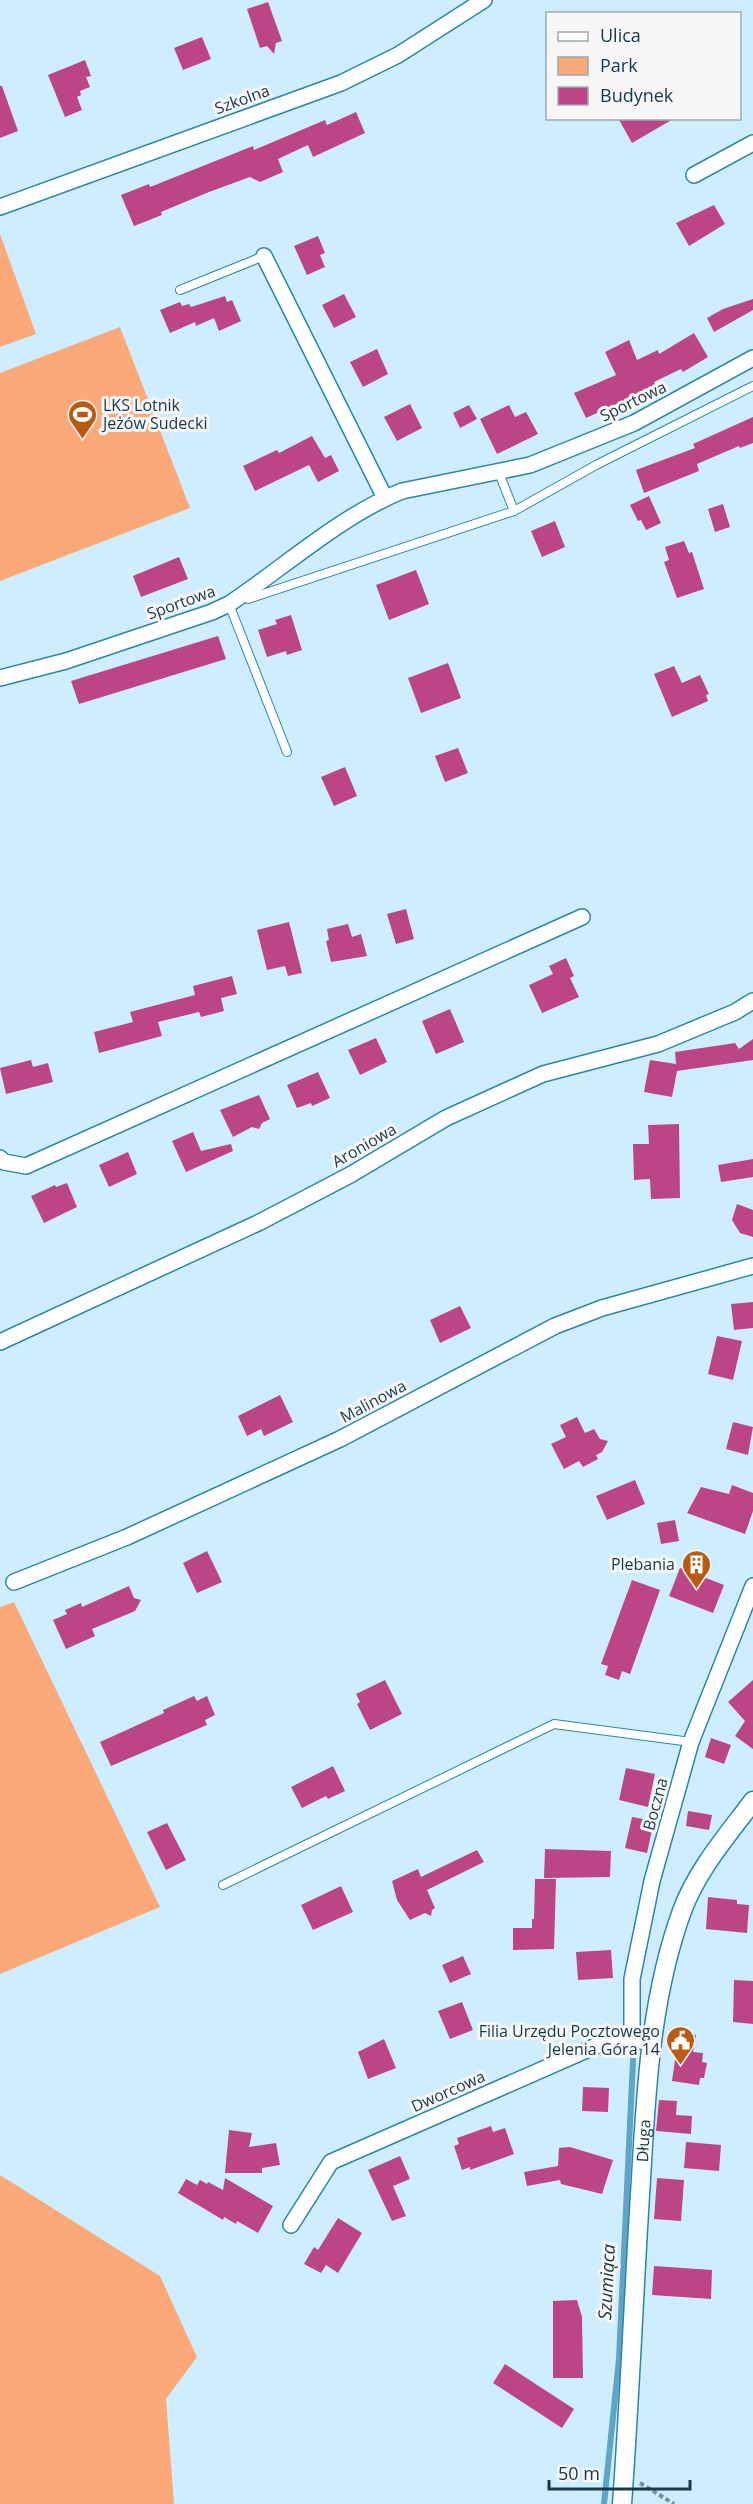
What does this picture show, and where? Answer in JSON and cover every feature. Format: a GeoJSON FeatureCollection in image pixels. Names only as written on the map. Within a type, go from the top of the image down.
{"type":"FeatureCollection","features":[{"type":"Feature","properties":{"kind":"street","name":"Szkolna"},"geometry":{"type":"LineString","coordinates":[[0,207],[341,83],[398,55],[484,0]]}},
{"type":"Feature","properties":{"kind":"street"},"geometry":{"type":"LineString","coordinates":[[694,175],[753,143]]}},
{"type":"Feature","properties":{"kind":"street"},"geometry":{"type":"LineString","coordinates":[[264,256],[385,498]]}},
{"type":"Feature","properties":{"kind":"street","name":"Sportowa"},"geometry":{"type":"LineString","coordinates":[[0,678],[77,658],[228,604],[321,538],[385,498],[402,491],[530,465],[634,423],[753,358]]}},
{"type":"Feature","properties":{"kind":"street"},"geometry":{"type":"LineString","coordinates":[[2,1160],[26,1166],[582,916]]}},
{"type":"Feature","properties":{"kind":"street","name":"Aroniowa"},"geometry":{"type":"LineString","coordinates":[[0,1342],[258,1222],[350,1175],[446,1118],[543,1074],[658,1044],[735,1012],[753,1001]]}},
{"type":"Feature","properties":{"kind":"street","name":"Malinowa"},"geometry":{"type":"LineString","coordinates":[[14,1582],[127,1537],[340,1439],[555,1326],[602,1308],[753,1266]]}},
{"type":"Feature","properties":{"kind":"street","name":"Boczna"},"geometry":{"type":"LineString","coordinates":[[632,2040],[632,1979],[645,1911],[691,1742],[753,1586]]}},
{"type":"Feature","properties":{"kind":"street","name":"Długa"},"geometry":{"type":"LineString","coordinates":[[622,2504],[651,2043],[662,1981],[682,1910],[692,1889],[708,1862],[753,1801]]}},
{"type":"Feature","properties":{"kind":"street","name":"Dworcowa"},"geometry":{"type":"LineString","coordinates":[[291,2225],[331,2162],[605,2042],[632,2040],[651,2043]]}},
{"type":"Feature","properties":{"kind":"lane"},"geometry":{"type":"LineString","coordinates":[[180,290],[264,256]]}},
{"type":"Feature","properties":{"kind":"lane"},"geometry":{"type":"LineString","coordinates":[[243,595],[248,599],[514,511],[598,464],[753,386]]}},
{"type":"Feature","properties":{"kind":"lane"},"geometry":{"type":"LineString","coordinates":[[499,472],[514,511]]}},
{"type":"Feature","properties":{"kind":"lane"},"geometry":{"type":"LineString","coordinates":[[228,604],[287,752]]}},
{"type":"Feature","properties":{"kind":"lane"},"geometry":{"type":"LineString","coordinates":[[223,1885],[554,1724],[691,1742]]}},
{"type":"Feature","properties":{"kind":"path"},"geometry":{"type":"LineString","coordinates":[[624,2473],[674,2504]]}},
{"type":"Feature","properties":{"kind":"green space"},"geometry":{"type":"Polygon","coordinates":[[[0,234],[36,334],[0,347],[0,234]]]}},
{"type":"Feature","properties":{"kind":"green space","name":"LKS Lotnik Jeżów Sudecki"},"geometry":{"type":"Polygon","coordinates":[[[120,327],[190,508],[0,581],[0,373],[120,327]]]}},
{"type":"Feature","properties":{"kind":"green space"},"geometry":{"type":"Polygon","coordinates":[[[14,1602],[160,1907],[0,1974],[0,1607],[14,1602]]]}},
{"type":"Feature","properties":{"kind":"green space"},"geometry":{"type":"Polygon","coordinates":[[[0,2175],[160,2276],[197,2357],[166,2399],[174,2504],[0,2504],[0,2175]]]}},
{"type":"Feature","properties":{"kind":"building"},"geometry":{"type":"Polygon","coordinates":[[[268,2],[282,41],[276,43],[274,54],[267,46],[260,48],[247,9],[268,2]]]}},
{"type":"Feature","properties":{"kind":"building"},"geometry":{"type":"Polygon","coordinates":[[[202,37],[211,59],[183,70],[174,48],[202,37]]]}},
{"type":"Feature","properties":{"kind":"building"},"geometry":{"type":"Polygon","coordinates":[[[85,60],[91,76],[86,77],[90,87],[80,91],[81,95],[77,97],[82,110],[65,117],[48,75],[85,60]]]}},
{"type":"Feature","properties":{"kind":"building"},"geometry":{"type":"Polygon","coordinates":[[[0,86],[2,86],[18,131],[0,138],[0,86]]]}},
{"type":"Feature","properties":{"kind":"building"},"geometry":{"type":"Polygon","coordinates":[[[356,112],[365,133],[313,157],[308,145],[278,159],[283,172],[260,182],[250,177],[161,212],[162,215],[134,226],[121,195],[149,184],[150,187],[253,146],[254,150],[325,120],[327,125],[356,112]]]}},
{"type":"Feature","properties":{"kind":"building"},"geometry":{"type":"Polygon","coordinates":[[[619,120],[672,120],[632,143],[619,120]]]}},
{"type":"Feature","properties":{"kind":"building"},"geometry":{"type":"Polygon","coordinates":[[[714,205],[725,224],[689,246],[676,223],[714,205]]]}},
{"type":"Feature","properties":{"kind":"building"},"geometry":{"type":"Polygon","coordinates":[[[318,236],[325,253],[320,255],[325,267],[307,275],[294,246],[318,236]]]}},
{"type":"Feature","properties":{"kind":"building"},"geometry":{"type":"Polygon","coordinates":[[[344,294],[356,317],[334,328],[322,305],[344,294]]]}},
{"type":"Feature","properties":{"kind":"building"},"geometry":{"type":"Polygon","coordinates":[[[225,296],[227,302],[232,300],[241,321],[219,331],[214,318],[196,326],[195,322],[170,333],[160,310],[180,302],[182,306],[189,304],[191,307],[225,296]]]}},
{"type":"Feature","properties":{"kind":"building"},"geometry":{"type":"Polygon","coordinates":[[[753,299],[753,310],[714,332],[707,318],[723,309],[753,299]]]}},
{"type":"Feature","properties":{"kind":"building"},"geometry":{"type":"Polygon","coordinates":[[[694,333],[708,357],[683,372],[681,369],[654,382],[656,386],[586,418],[574,393],[616,375],[605,352],[629,340],[637,360],[658,350],[659,354],[694,333]]]}},
{"type":"Feature","properties":{"kind":"building"},"geometry":{"type":"Polygon","coordinates":[[[377,349],[388,374],[363,387],[350,362],[377,349]]]}},
{"type":"Feature","properties":{"kind":"building"},"geometry":{"type":"Polygon","coordinates":[[[410,404],[422,428],[397,441],[384,417],[410,404]]]}},
{"type":"Feature","properties":{"kind":"building"},"geometry":{"type":"Polygon","coordinates":[[[469,405],[477,419],[460,428],[453,413],[469,405]]]}},
{"type":"Feature","properties":{"kind":"building"},"geometry":{"type":"Polygon","coordinates":[[[509,405],[515,417],[526,412],[538,434],[497,454],[480,419],[509,405]]]}},
{"type":"Feature","properties":{"kind":"building"},"geometry":{"type":"Polygon","coordinates":[[[753,417],[753,443],[740,448],[739,446],[697,464],[699,471],[644,493],[636,470],[695,448],[693,444],[753,417]]]}},
{"type":"Feature","properties":{"kind":"building"},"geometry":{"type":"Polygon","coordinates":[[[312,436],[325,458],[331,455],[339,471],[318,482],[309,465],[255,491],[243,466],[277,450],[279,453],[312,436]]]}},
{"type":"Feature","properties":{"kind":"building"},"geometry":{"type":"Polygon","coordinates":[[[649,496],[661,523],[646,530],[641,520],[638,521],[630,505],[649,496]]]}},
{"type":"Feature","properties":{"kind":"building"},"geometry":{"type":"Polygon","coordinates":[[[723,504],[730,527],[715,532],[708,509],[723,504]]]}},
{"type":"Feature","properties":{"kind":"building"},"geometry":{"type":"Polygon","coordinates":[[[555,521],[565,547],[542,557],[531,531],[555,521]]]}},
{"type":"Feature","properties":{"kind":"building"},"geometry":{"type":"Polygon","coordinates":[[[684,541],[689,553],[692,552],[704,589],[677,598],[664,562],[669,560],[665,547],[684,541]]]}},
{"type":"Feature","properties":{"kind":"building"},"geometry":{"type":"Polygon","coordinates":[[[179,557],[188,579],[141,597],[133,576],[179,557]]]}},
{"type":"Feature","properties":{"kind":"building"},"geometry":{"type":"Polygon","coordinates":[[[416,570],[429,604],[389,620],[376,585],[416,570]]]}},
{"type":"Feature","properties":{"kind":"building"},"geometry":{"type":"Polygon","coordinates":[[[291,615],[302,650],[287,655],[286,651],[267,657],[258,630],[277,624],[275,620],[291,615]]]}},
{"type":"Feature","properties":{"kind":"building"},"geometry":{"type":"Polygon","coordinates":[[[218,636],[226,659],[79,704],[71,681],[218,636]]]}},
{"type":"Feature","properties":{"kind":"building"},"geometry":{"type":"Polygon","coordinates":[[[448,663],[461,698],[421,713],[408,678],[448,663]]]}},
{"type":"Feature","properties":{"kind":"building"},"geometry":{"type":"Polygon","coordinates":[[[674,666],[682,683],[700,675],[709,694],[706,695],[708,701],[672,717],[654,674],[674,666]]]}},
{"type":"Feature","properties":{"kind":"building"},"geometry":{"type":"Polygon","coordinates":[[[458,748],[468,773],[445,782],[435,756],[458,748]]]}},
{"type":"Feature","properties":{"kind":"building"},"geometry":{"type":"Polygon","coordinates":[[[345,767],[357,796],[334,806],[321,777],[345,767]]]}},
{"type":"Feature","properties":{"kind":"building"},"geometry":{"type":"Polygon","coordinates":[[[406,909],[414,939],[396,944],[387,914],[406,909]]]}},
{"type":"Feature","properties":{"kind":"building"},"geometry":{"type":"Polygon","coordinates":[[[289,922],[302,973],[288,976],[285,966],[267,970],[257,930],[289,922]]]}},
{"type":"Feature","properties":{"kind":"building"},"geometry":{"type":"Polygon","coordinates":[[[348,924],[352,937],[361,934],[367,956],[331,962],[326,941],[329,940],[327,929],[348,924]]]}},
{"type":"Feature","properties":{"kind":"building"},"geometry":{"type":"Polygon","coordinates":[[[566,958],[574,976],[570,978],[579,997],[542,1013],[529,985],[553,974],[549,966],[566,958]]]}},
{"type":"Feature","properties":{"kind":"building"},"geometry":{"type":"Polygon","coordinates":[[[232,976],[237,994],[221,998],[224,1011],[201,1017],[199,1012],[158,1022],[162,1036],[99,1053],[94,1032],[133,1022],[130,1012],[195,995],[193,986],[232,976]]]}},
{"type":"Feature","properties":{"kind":"building"},"geometry":{"type":"Polygon","coordinates":[[[450,1009],[464,1042],[436,1054],[422,1021],[450,1009]]]}},
{"type":"Feature","properties":{"kind":"building"},"geometry":{"type":"Polygon","coordinates":[[[376,1038],[387,1062],[360,1075],[348,1050],[376,1038]]]}},
{"type":"Feature","properties":{"kind":"building"},"geometry":{"type":"Polygon","coordinates":[[[753,1039],[753,1060],[677,1071],[672,1097],[644,1092],[650,1060],[676,1064],[675,1052],[735,1043],[739,1049],[753,1039]]]}},
{"type":"Feature","properties":{"kind":"building"},"geometry":{"type":"Polygon","coordinates":[[[31,1060],[33,1067],[48,1063],[53,1082],[6,1094],[0,1068],[31,1060]]]}},
{"type":"Feature","properties":{"kind":"building"},"geometry":{"type":"Polygon","coordinates":[[[318,1072],[330,1098],[312,1106],[311,1103],[297,1108],[287,1085],[318,1072]]]}},
{"type":"Feature","properties":{"kind":"building"},"geometry":{"type":"Polygon","coordinates":[[[259,1095],[270,1119],[262,1123],[259,1129],[252,1127],[233,1137],[220,1110],[259,1095]]]}},
{"type":"Feature","properties":{"kind":"building"},"geometry":{"type":"Polygon","coordinates":[[[679,1124],[680,1198],[651,1199],[650,1179],[634,1180],[633,1144],[649,1144],[648,1125],[679,1124]]]}},
{"type":"Feature","properties":{"kind":"building"},"geometry":{"type":"Polygon","coordinates":[[[193,1132],[201,1151],[231,1144],[233,1151],[186,1172],[172,1141],[193,1132]]]}},
{"type":"Feature","properties":{"kind":"building"},"geometry":{"type":"Polygon","coordinates":[[[128,1152],[137,1174],[109,1187],[99,1165],[128,1152]]]}},
{"type":"Feature","properties":{"kind":"building"},"geometry":{"type":"Polygon","coordinates":[[[753,1159],[753,1177],[721,1182],[718,1165],[753,1159]]]}},
{"type":"Feature","properties":{"kind":"building"},"geometry":{"type":"Polygon","coordinates":[[[67,1183],[77,1207],[44,1223],[31,1196],[55,1185],[56,1187],[67,1183]]]}},
{"type":"Feature","properties":{"kind":"building"},"geometry":{"type":"Polygon","coordinates":[[[737,1204],[753,1210],[753,1237],[740,1233],[732,1220],[737,1204]]]}},
{"type":"Feature","properties":{"kind":"building"},"geometry":{"type":"Polygon","coordinates":[[[753,1302],[753,1328],[734,1330],[731,1304],[753,1302]]]}},
{"type":"Feature","properties":{"kind":"building"},"geometry":{"type":"Polygon","coordinates":[[[460,1306],[471,1328],[440,1343],[430,1320],[460,1306]]]}},
{"type":"Feature","properties":{"kind":"building"},"geometry":{"type":"Polygon","coordinates":[[[717,1336],[742,1341],[733,1380],[708,1374],[717,1336]]]}},
{"type":"Feature","properties":{"kind":"building"},"geometry":{"type":"Polygon","coordinates":[[[280,1395],[293,1422],[264,1436],[261,1429],[247,1436],[238,1416],[280,1395]]]}},
{"type":"Feature","properties":{"kind":"building"},"geometry":{"type":"Polygon","coordinates":[[[577,1417],[585,1433],[594,1429],[600,1439],[608,1441],[602,1452],[596,1455],[598,1459],[583,1467],[579,1461],[564,1469],[551,1444],[566,1437],[560,1425],[577,1417]]]}},
{"type":"Feature","properties":{"kind":"building"},"geometry":{"type":"Polygon","coordinates":[[[733,1422],[753,1427],[748,1455],[726,1449],[733,1422]]]}},
{"type":"Feature","properties":{"kind":"building"},"geometry":{"type":"Polygon","coordinates":[[[635,1480],[645,1504],[607,1520],[596,1496],[635,1480]]]}},
{"type":"Feature","properties":{"kind":"building"},"geometry":{"type":"Polygon","coordinates":[[[732,1485],[753,1493],[753,1511],[745,1534],[687,1513],[701,1487],[729,1494],[732,1485]]]}},
{"type":"Feature","properties":{"kind":"building"},"geometry":{"type":"Polygon","coordinates":[[[675,1520],[679,1541],[661,1544],[657,1523],[675,1520]]]}},
{"type":"Feature","properties":{"kind":"building"},"geometry":{"type":"Polygon","coordinates":[[[207,1551],[222,1582],[197,1593],[183,1563],[207,1551]]]}},
{"type":"Feature","properties":{"kind":"building","name":"Plebania"},"geometry":{"type":"Polygon","coordinates":[[[680,1568],[724,1585],[713,1613],[669,1596],[680,1568]]]}},
{"type":"Feature","properties":{"kind":"building"},"geometry":{"type":"Polygon","coordinates":[[[632,1580],[660,1590],[630,1674],[622,1671],[619,1680],[605,1675],[608,1666],[601,1664],[632,1580]]]}},
{"type":"Feature","properties":{"kind":"building"},"geometry":{"type":"Polygon","coordinates":[[[129,1586],[134,1598],[141,1600],[135,1611],[92,1629],[95,1636],[66,1649],[53,1620],[67,1614],[65,1610],[81,1603],[82,1607],[129,1586]]]}},
{"type":"Feature","properties":{"kind":"building"},"geometry":{"type":"Polygon","coordinates":[[[385,1680],[402,1714],[370,1730],[357,1704],[360,1702],[356,1694],[385,1680]]]}},
{"type":"Feature","properties":{"kind":"building"},"geometry":{"type":"Polygon","coordinates":[[[753,1680],[753,1749],[735,1736],[745,1721],[728,1702],[753,1680]]]}},
{"type":"Feature","properties":{"kind":"building"},"geometry":{"type":"Polygon","coordinates":[[[194,1696],[197,1701],[207,1696],[215,1715],[205,1720],[207,1725],[111,1766],[100,1742],[164,1713],[163,1710],[194,1696]]]}},
{"type":"Feature","properties":{"kind":"building"},"geometry":{"type":"Polygon","coordinates":[[[711,1738],[731,1745],[724,1764],[705,1757],[711,1738]]]}},
{"type":"Feature","properties":{"kind":"building"},"geometry":{"type":"Polygon","coordinates":[[[333,1766],[345,1791],[328,1799],[326,1796],[302,1808],[291,1787],[333,1766]]]}},
{"type":"Feature","properties":{"kind":"building"},"geometry":{"type":"Polygon","coordinates":[[[626,1768],[655,1774],[648,1807],[619,1800],[626,1768]]]}},
{"type":"Feature","properties":{"kind":"building"},"geometry":{"type":"Polygon","coordinates":[[[688,1811],[712,1815],[709,1830],[686,1826],[688,1811]]]}},
{"type":"Feature","properties":{"kind":"building"},"geometry":{"type":"Polygon","coordinates":[[[632,1817],[654,1821],[647,1853],[625,1848],[632,1817]]]}},
{"type":"Feature","properties":{"kind":"building"},"geometry":{"type":"Polygon","coordinates":[[[167,1823],[186,1860],[166,1870],[147,1832],[167,1823]]]}},
{"type":"Feature","properties":{"kind":"building"},"geometry":{"type":"Polygon","coordinates":[[[545,1849],[611,1851],[610,1877],[544,1878],[545,1849]]]}},
{"type":"Feature","properties":{"kind":"building"},"geometry":{"type":"Polygon","coordinates":[[[477,1850],[484,1862],[427,1890],[435,1908],[431,1916],[425,1913],[410,1920],[397,1900],[392,1881],[418,1869],[421,1877],[477,1850]]]}},
{"type":"Feature","properties":{"kind":"building"},"geometry":{"type":"Polygon","coordinates":[[[535,1879],[556,1879],[554,1949],[513,1950],[513,1928],[532,1928],[535,1879]]]}},
{"type":"Feature","properties":{"kind":"building"},"geometry":{"type":"Polygon","coordinates":[[[341,1886],[353,1912],[313,1930],[301,1905],[341,1886]]]}},
{"type":"Feature","properties":{"kind":"building"},"geometry":{"type":"Polygon","coordinates":[[[708,1897],[737,1900],[737,1904],[749,1905],[747,1933],[706,1929],[708,1897]]]}},
{"type":"Feature","properties":{"kind":"building"},"geometry":{"type":"Polygon","coordinates":[[[611,1950],[613,1978],[578,1980],[576,1952],[611,1950]]]}},
{"type":"Feature","properties":{"kind":"building"},"geometry":{"type":"Polygon","coordinates":[[[463,1956],[471,1974],[450,1983],[442,1965],[463,1956]]]}},
{"type":"Feature","properties":{"kind":"building"},"geometry":{"type":"Polygon","coordinates":[[[734,1980],[753,1981],[753,2024],[733,2022],[734,1980]]]}},
{"type":"Feature","properties":{"kind":"building"},"geometry":{"type":"Polygon","coordinates":[[[462,2002],[473,2030],[450,2039],[438,2011],[462,2002]]]}},
{"type":"Feature","properties":{"kind":"building"},"geometry":{"type":"Polygon","coordinates":[[[679,2032],[696,2035],[693,2052],[703,2053],[702,2062],[707,2063],[704,2078],[700,2078],[699,2085],[672,2081],[679,2032]]]}},
{"type":"Feature","properties":{"kind":"building"},"geometry":{"type":"Polygon","coordinates":[[[384,2039],[396,2068],[368,2079],[358,2052],[384,2039]]]}},
{"type":"Feature","properties":{"kind":"building"},"geometry":{"type":"Polygon","coordinates":[[[583,2087],[609,2088],[608,2112],[582,2111],[583,2087]]]}},
{"type":"Feature","properties":{"kind":"building"},"geometry":{"type":"Polygon","coordinates":[[[659,2100],[677,2101],[676,2115],[692,2116],[691,2134],[656,2131],[659,2100]]]}},
{"type":"Feature","properties":{"kind":"building"},"geometry":{"type":"Polygon","coordinates":[[[491,2126],[493,2132],[505,2128],[514,2154],[470,2170],[470,2167],[462,2170],[454,2146],[459,2144],[457,2138],[491,2126]]]}},
{"type":"Feature","properties":{"kind":"building"},"geometry":{"type":"Polygon","coordinates":[[[229,2130],[252,2133],[249,2147],[276,2143],[280,2165],[262,2168],[262,2173],[225,2173],[229,2130]]]}},
{"type":"Feature","properties":{"kind":"building"},"geometry":{"type":"Polygon","coordinates":[[[686,2142],[721,2145],[719,2171],[684,2168],[686,2142]]]}},
{"type":"Feature","properties":{"kind":"building"},"geometry":{"type":"Polygon","coordinates":[[[570,2147],[613,2160],[602,2194],[561,2184],[560,2180],[527,2186],[524,2172],[558,2166],[559,2148],[570,2147]]]}},
{"type":"Feature","properties":{"kind":"building"},"geometry":{"type":"Polygon","coordinates":[[[400,2156],[410,2179],[393,2186],[406,2216],[392,2221],[368,2170],[400,2156]]]}},
{"type":"Feature","properties":{"kind":"building"},"geometry":{"type":"Polygon","coordinates":[[[225,2178],[273,2206],[258,2233],[237,2221],[236,2224],[224,2217],[223,2220],[178,2193],[186,2179],[197,2185],[200,2180],[207,2184],[208,2182],[223,2190],[225,2178]]]}},
{"type":"Feature","properties":{"kind":"building"},"geometry":{"type":"Polygon","coordinates":[[[657,2178],[684,2180],[681,2221],[654,2219],[657,2178]]]}},
{"type":"Feature","properties":{"kind":"building"},"geometry":{"type":"Polygon","coordinates":[[[338,2218],[362,2233],[338,2273],[326,2265],[321,2273],[304,2264],[314,2247],[318,2250],[338,2218]]]}},
{"type":"Feature","properties":{"kind":"building"},"geometry":{"type":"Polygon","coordinates":[[[654,2266],[712,2270],[711,2299],[652,2295],[654,2266]]]}},
{"type":"Feature","properties":{"kind":"building"},"geometry":{"type":"Polygon","coordinates":[[[577,2300],[582,2317],[583,2378],[553,2378],[553,2301],[577,2300]]]}},
{"type":"Feature","properties":{"kind":"building"},"geometry":{"type":"Polygon","coordinates":[[[505,2364],[574,2409],[562,2428],[493,2383],[505,2364]]]}},
{"type":"Feature","properties":{"kind":"waterway","name":"Szumiąca"},"geometry":{"type":"LineString","coordinates":[[604,2504],[619,2359],[633,2060]]}},
{"type":"Feature","properties":{"kind":"place","name":"LKS Lotnik Jeżów Sudecki"},"geometry":{"type":"Point","coordinates":[82,440]}},
{"type":"Feature","properties":{"kind":"place","name":"Plebania"},"geometry":{"type":"Point","coordinates":[696,1590]}},
{"type":"Feature","properties":{"kind":"place","name":"Filia Urzędu Pocztowego Jelenia Góra 14"},"geometry":{"type":"Point","coordinates":[681,2066]}}]}
